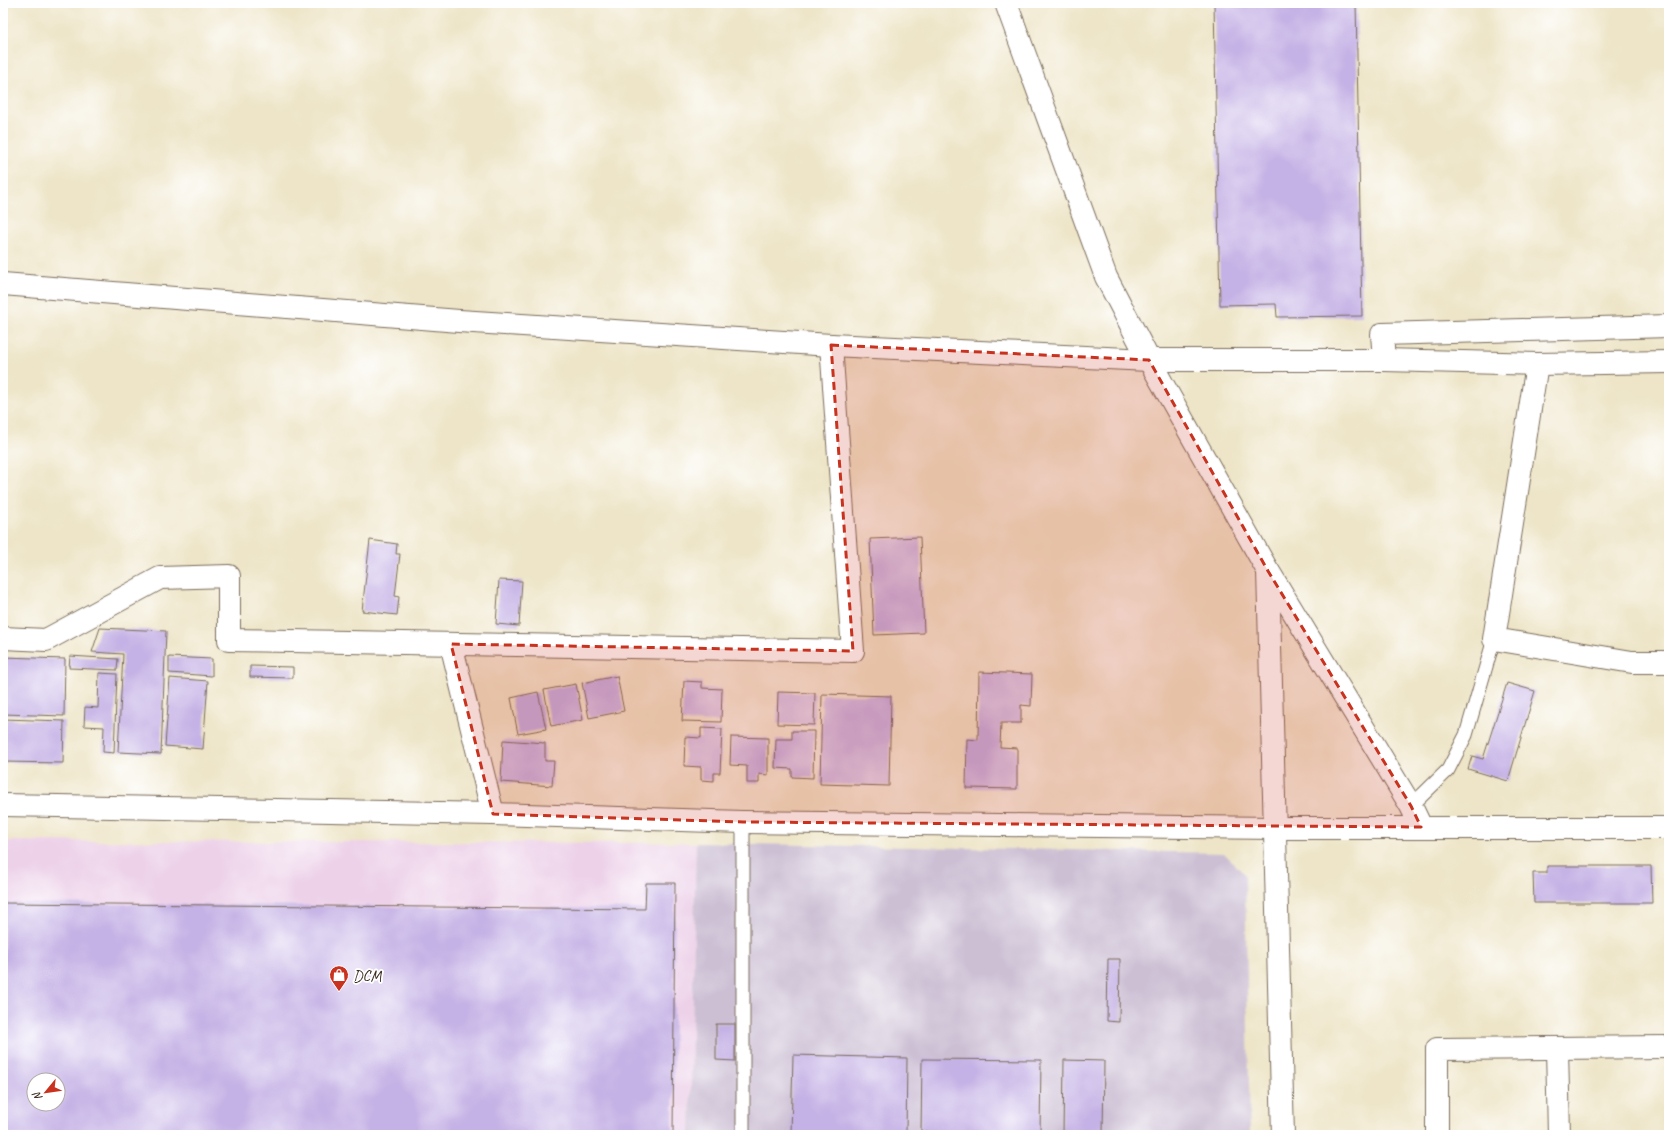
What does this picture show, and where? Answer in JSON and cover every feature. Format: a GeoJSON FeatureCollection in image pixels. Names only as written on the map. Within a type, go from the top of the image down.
{"type":"FeatureCollection","features":[{"type":"Feature","properties":{"kind":"street"},"geometry":{"type":"LineString","coordinates":[[1006,3],[1106,277],[1149,360],[1268,571],[1412,806],[1421,827]]}},
{"type":"Feature","properties":{"kind":"street"},"geometry":{"type":"LineString","coordinates":[[3,284],[459,321],[831,345],[1149,360],[1384,360],[1537,364],[1669,362]]}},
{"type":"Feature","properties":{"kind":"street"},"geometry":{"type":"LineString","coordinates":[[1384,360],[1382,334],[1669,326]]}},
{"type":"Feature","properties":{"kind":"street"},"geometry":{"type":"LineString","coordinates":[[3,638],[46,640],[160,578],[229,576],[229,640],[853,651],[831,345]]}},
{"type":"Feature","properties":{"kind":"street"},"geometry":{"type":"LineString","coordinates":[[1537,364],[1494,639],[1632,662],[1669,662]]}},
{"type":"Feature","properties":{"kind":"street"},"geometry":{"type":"LineString","coordinates":[[1268,571],[1283,1135]]}},
{"type":"Feature","properties":{"kind":"street"},"geometry":{"type":"LineString","coordinates":[[451,644],[492,814]]}},
{"type":"Feature","properties":{"kind":"street"},"geometry":{"type":"LineString","coordinates":[[3,805],[492,814],[743,822],[1276,828],[1669,828]]}},
{"type":"Feature","properties":{"kind":"street"},"geometry":{"type":"LineString","coordinates":[[1436,1135],[1437,1048],[1669,1047]]}},
{"type":"Feature","properties":{"kind":"street"},"geometry":{"type":"LineString","coordinates":[[1557,1048],[1560,1135]]}},
{"type":"Feature","properties":{"kind":"lane"},"geometry":{"type":"LineString","coordinates":[[1412,806],[1448,770],[1466,735],[1494,639]]}},
{"type":"Feature","properties":{"kind":"lane"},"geometry":{"type":"LineString","coordinates":[[743,822],[743,1135]]}},
{"type":"Feature","properties":{"kind":"highlighted area"},"geometry":{"type":"Polygon","coordinates":[[[831,345],[1149,360],[1268,571],[1411,806],[1421,827],[743,822],[493,814],[451,644],[853,651],[831,345]]]}},
{"type":"Feature","properties":{"kind":"shaded area","name":"DCM"},"geometry":{"type":"Polygon","coordinates":[[[3,841],[696,843],[690,1135],[3,1135],[3,841]]]}},
{"type":"Feature","properties":{"kind":"shaded area"},"geometry":{"type":"Polygon","coordinates":[[[696,843],[1224,853],[1245,875],[1250,1135],[690,1135],[696,843]]]}},
{"type":"Feature","properties":{"kind":"building"},"geometry":{"type":"Polygon","coordinates":[[[1214,3],[1356,3],[1362,316],[1277,317],[1276,304],[1220,305],[1214,3]]]}},
{"type":"Feature","properties":{"kind":"building"},"geometry":{"type":"Polygon","coordinates":[[[920,537],[924,633],[874,635],[870,539],[920,537]]]}},
{"type":"Feature","properties":{"kind":"building"},"geometry":{"type":"Polygon","coordinates":[[[370,540],[397,544],[396,554],[400,554],[395,596],[399,597],[397,615],[362,611],[370,540]]]}},
{"type":"Feature","properties":{"kind":"building"},"geometry":{"type":"Polygon","coordinates":[[[499,580],[522,581],[519,626],[496,624],[499,580]]]}},
{"type":"Feature","properties":{"kind":"building"},"geometry":{"type":"Polygon","coordinates":[[[100,628],[166,631],[161,754],[118,752],[123,654],[92,652],[100,628]]]}},
{"type":"Feature","properties":{"kind":"building"},"geometry":{"type":"Polygon","coordinates":[[[70,656],[118,659],[117,670],[69,668],[70,656]]]}},
{"type":"Feature","properties":{"kind":"building"},"geometry":{"type":"Polygon","coordinates":[[[3,657],[65,659],[64,716],[3,714],[3,657]]]}},
{"type":"Feature","properties":{"kind":"building"},"geometry":{"type":"Polygon","coordinates":[[[169,657],[212,659],[212,676],[169,673],[169,657]]]}},
{"type":"Feature","properties":{"kind":"building"},"geometry":{"type":"Polygon","coordinates":[[[250,666],[293,667],[293,678],[250,677],[250,666]]]}},
{"type":"Feature","properties":{"kind":"building"},"geometry":{"type":"Polygon","coordinates":[[[979,672],[1032,674],[1031,706],[1021,705],[1021,723],[1001,723],[1000,747],[1017,748],[1017,789],[966,788],[967,739],[978,740],[979,672]]]}},
{"type":"Feature","properties":{"kind":"building"},"geometry":{"type":"Polygon","coordinates":[[[99,673],[117,674],[114,753],[103,752],[104,727],[84,726],[85,707],[98,708],[99,673]]]}},
{"type":"Feature","properties":{"kind":"building"},"geometry":{"type":"Polygon","coordinates":[[[617,676],[624,711],[589,718],[582,683],[617,676]]]}},
{"type":"Feature","properties":{"kind":"building"},"geometry":{"type":"Polygon","coordinates":[[[170,678],[208,681],[203,749],[165,746],[170,678]]]}},
{"type":"Feature","properties":{"kind":"building"},"geometry":{"type":"Polygon","coordinates":[[[684,681],[702,682],[702,688],[722,689],[721,722],[682,721],[684,681]]]}},
{"type":"Feature","properties":{"kind":"building"},"geometry":{"type":"Polygon","coordinates":[[[1507,683],[1535,691],[1508,781],[1468,769],[1472,756],[1483,759],[1507,683]]]}},
{"type":"Feature","properties":{"kind":"building"},"geometry":{"type":"Polygon","coordinates":[[[576,684],[583,720],[551,726],[544,690],[576,684]]]}},
{"type":"Feature","properties":{"kind":"building"},"geometry":{"type":"Polygon","coordinates":[[[538,692],[546,729],[518,734],[511,698],[538,692]]]}},
{"type":"Feature","properties":{"kind":"building"},"geometry":{"type":"Polygon","coordinates":[[[778,692],[815,693],[814,725],[777,724],[778,692]]]}},
{"type":"Feature","properties":{"kind":"building"},"geometry":{"type":"Polygon","coordinates":[[[822,694],[891,696],[889,786],[820,784],[822,694]]]}},
{"type":"Feature","properties":{"kind":"building"},"geometry":{"type":"Polygon","coordinates":[[[3,719],[64,721],[63,763],[3,762],[3,719]]]}},
{"type":"Feature","properties":{"kind":"building"},"geometry":{"type":"Polygon","coordinates":[[[701,728],[722,729],[720,773],[714,773],[714,781],[701,780],[701,767],[684,766],[685,737],[701,738],[701,728]]]}},
{"type":"Feature","properties":{"kind":"building"},"geometry":{"type":"Polygon","coordinates":[[[792,731],[814,731],[813,778],[792,777],[792,769],[775,768],[776,739],[792,739],[792,731]]]}},
{"type":"Feature","properties":{"kind":"building"},"geometry":{"type":"Polygon","coordinates":[[[731,737],[768,738],[768,775],[759,774],[759,783],[747,783],[747,766],[730,765],[731,737]]]}},
{"type":"Feature","properties":{"kind":"building"},"geometry":{"type":"Polygon","coordinates":[[[503,740],[545,743],[545,761],[554,761],[552,786],[501,782],[503,740]]]}},
{"type":"Feature","properties":{"kind":"building"},"geometry":{"type":"Polygon","coordinates":[[[1547,866],[1651,866],[1652,903],[1534,903],[1533,873],[1547,873],[1547,866]]]}},
{"type":"Feature","properties":{"kind":"building","name":"DCM"},"geometry":{"type":"Polygon","coordinates":[[[646,883],[675,883],[673,1135],[3,1135],[4,903],[645,909],[646,883]]]}},
{"type":"Feature","properties":{"kind":"building"},"geometry":{"type":"Polygon","coordinates":[[[1108,959],[1120,959],[1119,1022],[1107,1021],[1108,959]]]}},
{"type":"Feature","properties":{"kind":"building"},"geometry":{"type":"Polygon","coordinates":[[[716,1024],[735,1024],[735,1061],[716,1060],[716,1024]]]}},
{"type":"Feature","properties":{"kind":"building"},"geometry":{"type":"Polygon","coordinates":[[[793,1055],[907,1058],[906,1135],[791,1135],[793,1055]]]}},
{"type":"Feature","properties":{"kind":"building"},"geometry":{"type":"Polygon","coordinates":[[[922,1059],[1041,1060],[1040,1133],[921,1132],[922,1059]]]}},
{"type":"Feature","properties":{"kind":"building"},"geometry":{"type":"Polygon","coordinates":[[[1064,1060],[1104,1061],[1103,1135],[1063,1135],[1064,1060]]]}},
{"type":"Feature","properties":{"kind":"place","name":"DCM"},"geometry":{"type":"Point","coordinates":[339,992]}}]}
